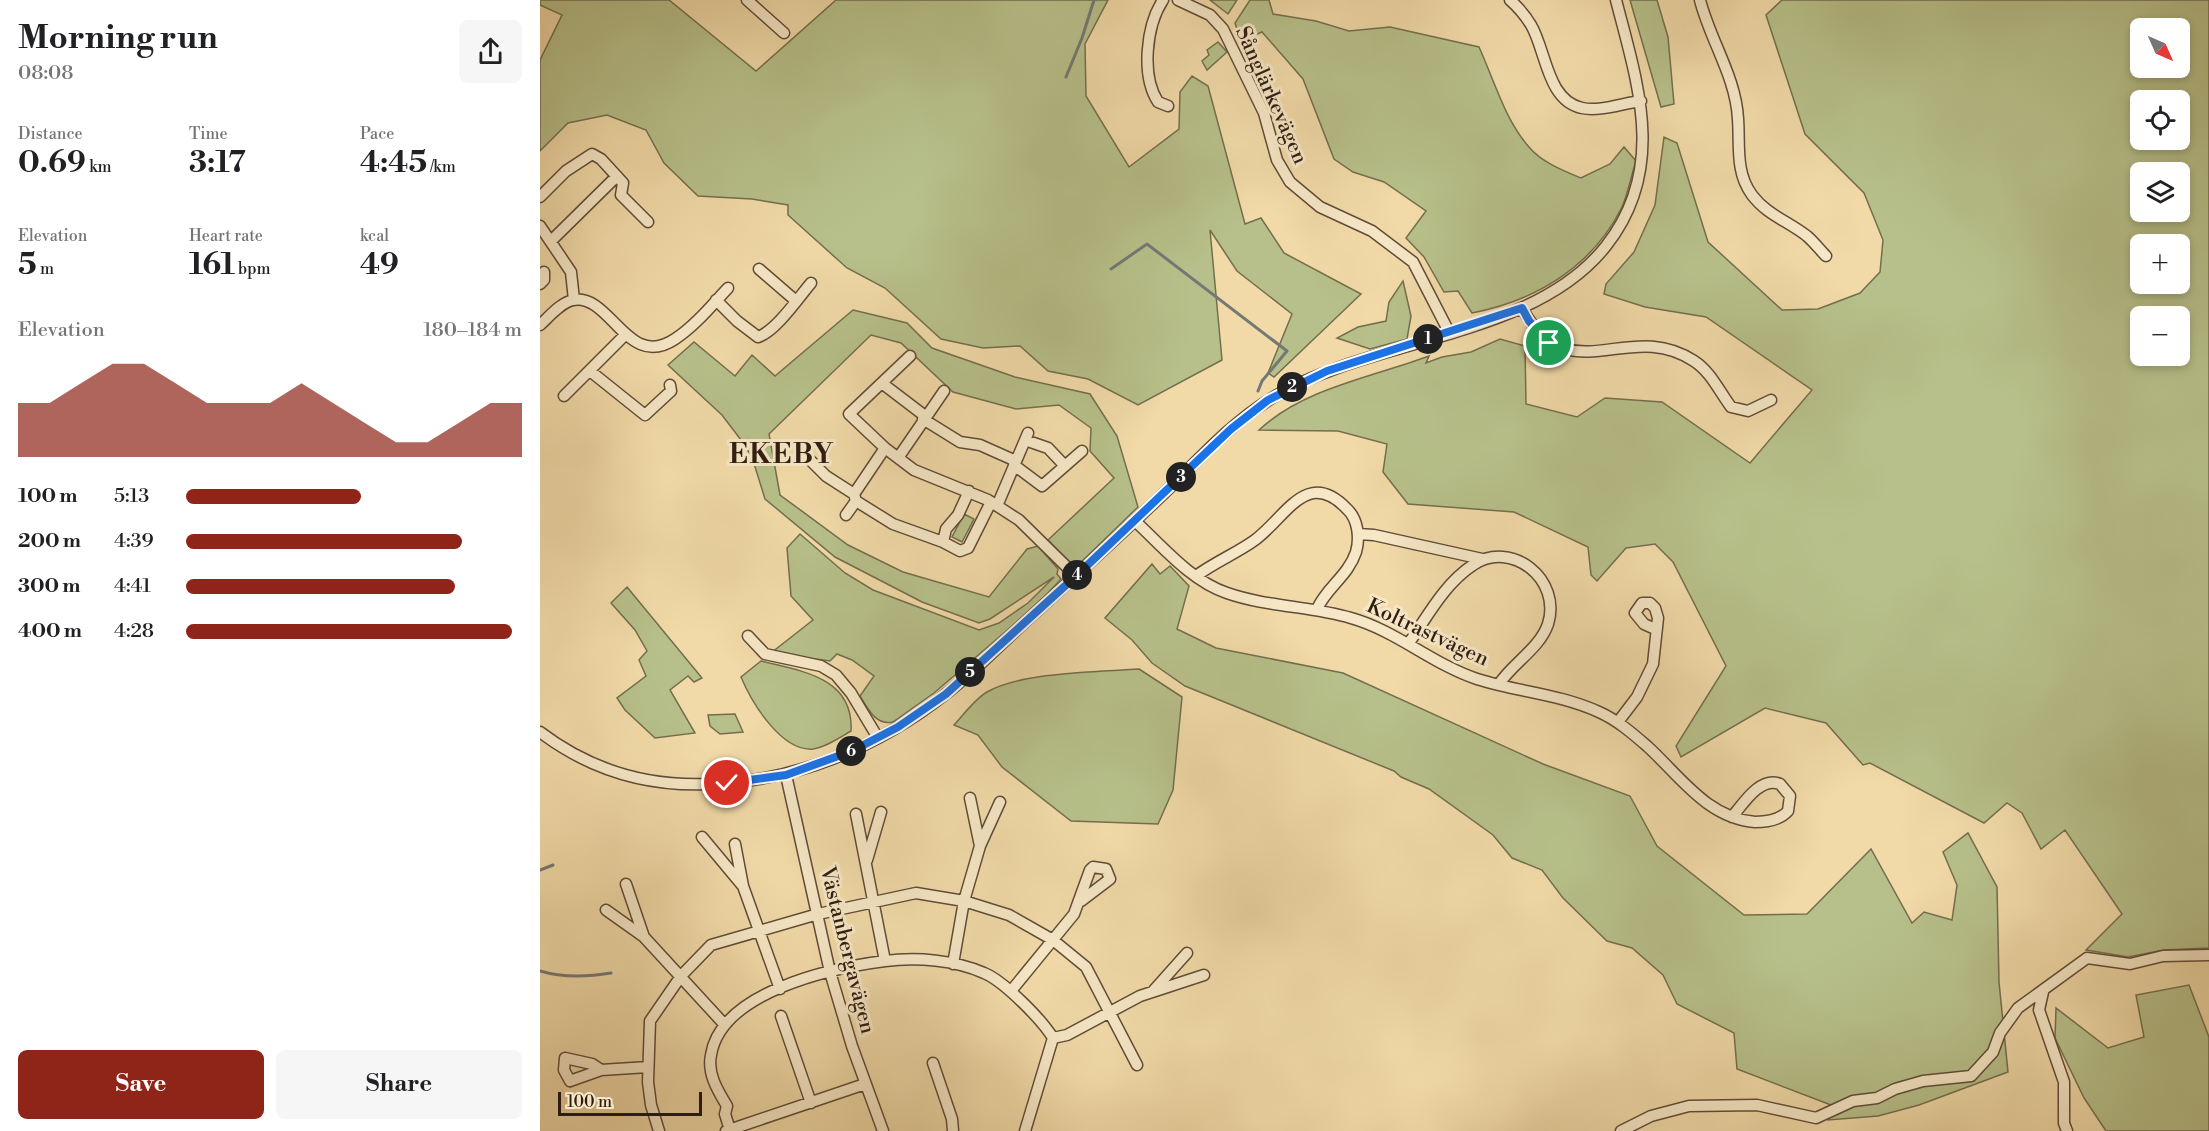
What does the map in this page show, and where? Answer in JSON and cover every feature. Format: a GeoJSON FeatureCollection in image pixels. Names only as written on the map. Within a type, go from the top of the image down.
{"type":"FeatureCollection","features":[{"type":"Feature","properties":{"kind":"street"},"geometry":{"type":"LineString","coordinates":[[747,0],[784,33]]}},
{"type":"Feature","properties":{"kind":"street"},"geometry":{"type":"LineString","coordinates":[[1163,0],[1150,38],[1149,83],[1157,100],[1168,106]]}},
{"type":"Feature","properties":{"kind":"street","name":"Sånglärkevägen"},"geometry":{"type":"LineString","coordinates":[[1178,0],[1210,15],[1224,29],[1264,113],[1277,160],[1290,182],[1320,207],[1372,231],[1413,262],[1449,332]]}},
{"type":"Feature","properties":{"kind":"street"},"geometry":{"type":"LineString","coordinates":[[1510,0],[1532,26],[1556,88],[1567,101],[1574,106],[1591,109],[1641,101]]}},
{"type":"Feature","properties":{"kind":"street"},"geometry":{"type":"LineString","coordinates":[[540,732],[591,765],[650,781],[693,785],[786,775],[834,759],[878,738],[946,694],[1136,521],[1231,429],[1268,400],[1322,373],[1522,308],[1570,282],[1591,263],[1618,229],[1638,182],[1644,150],[1641,101],[1616,0]]}},
{"type":"Feature","properties":{"kind":"street"},"geometry":{"type":"LineString","coordinates":[[1700,0],[1735,93],[1738,119],[1737,145],[1742,173],[1750,193],[1766,212],[1806,235],[1826,256]]}},
{"type":"Feature","properties":{"kind":"street"},"geometry":{"type":"LineString","coordinates":[[540,197],[566,171],[592,154],[601,159],[623,183],[621,195],[648,222]]}},
{"type":"Feature","properties":{"kind":"street"},"geometry":{"type":"LineString","coordinates":[[574,300],[571,272],[546,233],[616,176]]}},
{"type":"Feature","properties":{"kind":"street"},"geometry":{"type":"LineString","coordinates":[[759,269],[796,301]]}},
{"type":"Feature","properties":{"kind":"street"},"geometry":{"type":"LineString","coordinates":[[540,284],[544,280],[544,272]]}},
{"type":"Feature","properties":{"kind":"street"},"geometry":{"type":"LineString","coordinates":[[716,300],[737,321],[758,336],[764,335],[812,283]]}},
{"type":"Feature","properties":{"kind":"street"},"geometry":{"type":"LineString","coordinates":[[540,326],[565,303],[574,300],[595,306],[625,335],[643,345],[657,346],[674,340],[728,288]]}},
{"type":"Feature","properties":{"kind":"street"},"geometry":{"type":"LineString","coordinates":[[1522,308],[1541,335],[1549,343],[1562,349],[1592,353],[1625,346],[1665,347],[1696,362],[1712,378],[1731,407],[1748,411],[1771,400]]}},
{"type":"Feature","properties":{"kind":"street"},"geometry":{"type":"LineString","coordinates":[[564,396],[625,335]]}},
{"type":"Feature","properties":{"kind":"street"},"geometry":{"type":"LineString","coordinates":[[910,356],[884,384],[849,414],[897,458],[934,480],[969,491],[1019,520],[1076,576]]}},
{"type":"Feature","properties":{"kind":"street"},"geometry":{"type":"LineString","coordinates":[[590,371],[645,415],[650,414],[671,391],[670,386]]}},
{"type":"Feature","properties":{"kind":"street"},"geometry":{"type":"LineString","coordinates":[[884,384],[924,418],[960,442],[980,445],[1015,463],[1042,486],[1082,451]]}},
{"type":"Feature","properties":{"kind":"street"},"geometry":{"type":"LineString","coordinates":[[897,458],[944,391]]}},
{"type":"Feature","properties":{"kind":"street"},"geometry":{"type":"LineString","coordinates":[[803,453],[834,482],[893,524],[960,550],[968,548],[994,504],[1026,436],[1048,448],[1065,466]]}},
{"type":"Feature","properties":{"kind":"street"},"geometry":{"type":"LineString","coordinates":[[846,515],[885,448]]}},
{"type":"Feature","properties":{"kind":"street"},"geometry":{"type":"LineString","coordinates":[[943,543],[946,529],[958,515],[969,491]]}},
{"type":"Feature","properties":{"kind":"street"},"geometry":{"type":"LineString","coordinates":[[1196,576],[1218,560],[1248,545],[1296,500],[1311,492],[1328,494],[1350,511],[1358,534],[1356,551],[1349,568],[1327,592],[1317,609]]}},
{"type":"Feature","properties":{"kind":"street","name":"Koltrastvägen"},"geometry":{"type":"LineString","coordinates":[[1136,521],[1196,576],[1226,593],[1317,609],[1369,624],[1409,643],[1433,660],[1478,679],[1564,698],[1618,723],[1647,746],[1703,801],[1723,815],[1732,817],[1760,822],[1781,818],[1791,807],[1790,796],[1780,784],[1770,782],[1758,788],[1732,817]]}},
{"type":"Feature","properties":{"kind":"street"},"geometry":{"type":"LineString","coordinates":[[1358,534],[1374,535],[1482,560],[1505,558],[1536,572],[1548,588],[1550,605],[1544,633],[1499,684]]}},
{"type":"Feature","properties":{"kind":"street"},"geometry":{"type":"LineString","coordinates":[[1409,643],[1437,601],[1471,566],[1482,560]]}},
{"type":"Feature","properties":{"kind":"street"},"geometry":{"type":"LineString","coordinates":[[1618,723],[1647,679],[1656,650],[1655,629]]}},
{"type":"Feature","properties":{"kind":"street"},"geometry":{"type":"LineString","coordinates":[[748,636],[765,654],[821,666],[836,675],[851,693],[878,738]]}},
{"type":"Feature","properties":{"kind":"street","name":"Västanbergavägen"},"geometry":{"type":"LineString","coordinates":[[786,775],[830,972],[883,1131]]}},
{"type":"Feature","properties":{"kind":"street"},"geometry":{"type":"LineString","coordinates":[[970,798],[980,846]]}},
{"type":"Feature","properties":{"kind":"street"},"geometry":{"type":"LineString","coordinates":[[953,964],[964,901],[980,846],[1000,802]]}},
{"type":"Feature","properties":{"kind":"street"},"geometry":{"type":"LineString","coordinates":[[867,860],[881,812]]}},
{"type":"Feature","properties":{"kind":"street"},"geometry":{"type":"LineString","coordinates":[[856,814],[867,860],[885,961]]}},
{"type":"Feature","properties":{"kind":"street"},"geometry":{"type":"LineString","coordinates":[[702,837],[743,886]]}},
{"type":"Feature","properties":{"kind":"street"},"geometry":{"type":"LineString","coordinates":[[735,844],[743,886],[780,989]]}},
{"type":"Feature","properties":{"kind":"street"},"geometry":{"type":"LineString","coordinates":[[626,884],[644,938]]}},
{"type":"Feature","properties":{"kind":"street"},"geometry":{"type":"LineString","coordinates":[[659,1131],[651,1105],[648,1067],[650,1021],[681,976],[711,945],[818,914],[916,893],[964,901],[1009,915],[1053,940],[1086,967],[1137,1065]]}},
{"type":"Feature","properties":{"kind":"street"},"geometry":{"type":"LineString","coordinates":[[1011,991],[1074,914],[1081,901]]}},
{"type":"Feature","properties":{"kind":"street"},"geometry":{"type":"LineString","coordinates":[[606,910],[644,938],[724,1024]]}},
{"type":"Feature","properties":{"kind":"street"},"geometry":{"type":"LineString","coordinates":[[1154,990],[1187,953]]}},
{"type":"Feature","properties":{"kind":"street"},"geometry":{"type":"LineString","coordinates":[[1621,1131],[1651,1116],[1689,1106],[1757,1105],[1816,1118],[1853,1101],[1877,1098],[1895,1089],[1923,1081],[1971,1076],[1993,1052],[2000,1033],[2018,1008],[2087,958],[2130,964],[2163,956],[2209,955]]}},
{"type":"Feature","properties":{"kind":"street"},"geometry":{"type":"LineString","coordinates":[[866,1084],[728,1130],[725,1114],[727,1106],[712,1077],[710,1057],[724,1024],[748,1003],[830,972],[885,961],[953,964],[984,972],[1011,991],[1053,1038]]}},
{"type":"Feature","properties":{"kind":"street"},"geometry":{"type":"LineString","coordinates":[[1053,1038],[1067,1035],[1154,990],[1203,975]]}},
{"type":"Feature","properties":{"kind":"street"},"geometry":{"type":"LineString","coordinates":[[2043,992],[2039,1010],[2064,1082],[2064,1123],[2067,1131]]}},
{"type":"Feature","properties":{"kind":"street"},"geometry":{"type":"LineString","coordinates":[[781,1016],[811,1103]]}},
{"type":"Feature","properties":{"kind":"street"},"geometry":{"type":"LineString","coordinates":[[1025,1131],[1053,1038]]}},
{"type":"Feature","properties":{"kind":"street"},"geometry":{"type":"LineString","coordinates":[[933,1063],[952,1119],[953,1131]]}},
{"type":"Feature","properties":{"kind":"street"},"geometry":{"type":"LineString","coordinates":[[601,1070],[648,1067]]}},
{"type":"Feature","properties":{"kind":"green space"},"geometry":{"type":"Polygon","coordinates":[[[540,0],[669,0],[756,71],[836,0],[1108,0],[1085,44],[1086,96],[1129,167],[1179,129],[1180,92],[1192,76],[1208,86],[1245,224],[1261,218],[1284,253],[1361,294],[1274,377],[1268,373],[1292,314],[1237,271],[1210,230],[1222,360],[1138,405],[1088,379],[1048,371],[1020,346],[983,348],[941,339],[885,288],[847,268],[788,215],[788,205],[752,199],[698,196],[664,163],[646,130],[607,115],[568,123],[540,151],[540,60],[562,15],[540,5],[540,0]]]}},
{"type":"Feature","properties":{"kind":"green space"},"geometry":{"type":"Polygon","coordinates":[[[1210,0],[1237,0],[1228,14],[1210,0]]]}},
{"type":"Feature","properties":{"kind":"green space"},"geometry":{"type":"Polygon","coordinates":[[[1250,0],[1269,0],[1273,14],[1316,21],[1349,31],[1390,27],[1479,47],[1513,125],[1529,147],[1540,157],[1553,166],[1581,178],[1610,164],[1624,147],[1636,161],[1628,192],[1609,230],[1577,265],[1558,279],[1517,300],[1472,313],[1458,291],[1444,292],[1424,257],[1406,238],[1426,211],[1384,182],[1353,172],[1334,159],[1303,79],[1262,32],[1241,41],[1235,23],[1250,0]]]}},
{"type":"Feature","properties":{"kind":"green space"},"geometry":{"type":"Polygon","coordinates":[[[1630,0],[1657,0],[1668,37],[1674,104],[1661,107],[1630,0]]]}},
{"type":"Feature","properties":{"kind":"green space"},"geometry":{"type":"Polygon","coordinates":[[[1782,0],[2209,0],[2209,948],[2164,950],[2128,957],[2086,950],[2122,914],[2065,830],[2041,849],[2022,813],[2007,803],[1984,823],[1870,763],[1863,765],[1826,723],[1765,708],[1681,757],[1676,746],[1726,666],[1673,562],[1655,544],[1626,548],[1597,581],[1591,575],[1588,547],[1514,512],[1408,504],[1383,472],[1387,444],[1338,431],[1259,430],[1297,404],[1340,385],[1429,356],[1426,363],[1442,357],[1471,352],[1500,339],[1525,346],[1526,404],[1577,417],[1605,398],[1662,402],[1750,463],[1812,390],[1706,317],[1645,307],[1604,294],[1606,284],[1634,252],[1655,205],[1664,137],[1677,143],[1708,242],[1782,310],[1818,309],[1860,293],[1880,272],[1883,240],[1864,193],[1805,134],[1766,15],[1782,0]]]}},
{"type":"Feature","properties":{"kind":"green space"},"geometry":{"type":"Polygon","coordinates":[[[1218,42],[1227,52],[1207,70],[1202,61],[1209,55],[1207,50],[1218,42]]]}},
{"type":"Feature","properties":{"kind":"green space"},"geometry":{"type":"Polygon","coordinates":[[[1403,281],[1411,316],[1407,339],[1370,349],[1337,338],[1358,327],[1386,321],[1389,302],[1403,281]]]}},
{"type":"Feature","properties":{"kind":"green space"},"geometry":{"type":"Polygon","coordinates":[[[853,310],[907,323],[932,348],[1015,377],[1090,394],[1117,436],[1138,507],[1075,568],[1048,540],[1114,478],[1090,451],[1091,428],[1059,405],[1016,409],[953,392],[901,343],[871,335],[769,434],[780,495],[848,545],[903,572],[989,597],[1027,549],[1038,546],[1058,569],[1057,574],[1061,579],[1039,603],[934,693],[893,722],[887,723],[873,715],[860,696],[874,676],[852,660],[837,654],[830,661],[771,653],[813,620],[791,596],[787,548],[800,534],[845,573],[873,590],[979,630],[999,623],[1028,603],[1054,577],[990,619],[979,623],[922,602],[835,557],[765,499],[752,457],[741,440],[722,415],[668,365],[694,342],[735,376],[752,355],[775,376],[853,310]]]}},
{"type":"Feature","properties":{"kind":"green space"},"geometry":{"type":"Polygon","coordinates":[[[964,514],[974,519],[962,542],[952,537],[964,514]]]}},
{"type":"Feature","properties":{"kind":"green space"},"geometry":{"type":"Polygon","coordinates":[[[1152,564],[1160,574],[1170,566],[1189,586],[1177,629],[1216,648],[1343,673],[1543,764],[1630,796],[1657,846],[1744,915],[1807,914],[1871,849],[1912,923],[1924,912],[1952,920],[1957,885],[1943,852],[1968,833],[1997,887],[1999,982],[2008,1072],[1919,1105],[1878,1116],[1828,1120],[1831,1105],[1737,1069],[1734,1033],[1677,1004],[1663,975],[1632,948],[1607,941],[1563,898],[1542,870],[1512,858],[1493,835],[1429,789],[1401,777],[1394,771],[1185,686],[1152,663],[1132,640],[1105,618],[1152,564]]]}},
{"type":"Feature","properties":{"kind":"green space"},"geometry":{"type":"Polygon","coordinates":[[[627,587],[702,678],[694,682],[688,676],[670,690],[695,733],[655,738],[625,710],[617,698],[646,676],[639,660],[647,651],[635,630],[611,603],[627,587]]]}},
{"type":"Feature","properties":{"kind":"green space"},"geometry":{"type":"Polygon","coordinates":[[[761,661],[808,673],[834,688],[844,699],[850,713],[851,731],[828,744],[813,749],[801,748],[779,734],[752,699],[741,677],[761,661]]]}},
{"type":"Feature","properties":{"kind":"green space"},"geometry":{"type":"Polygon","coordinates":[[[1139,669],[1182,697],[1173,790],[1158,824],[1071,821],[1002,767],[978,735],[954,725],[978,699],[1002,685],[1060,674],[1139,669]]]}},
{"type":"Feature","properties":{"kind":"green space"},"geometry":{"type":"Polygon","coordinates":[[[735,714],[743,732],[720,734],[710,726],[708,715],[735,714]]]}},
{"type":"Feature","properties":{"kind":"green space"},"geometry":{"type":"Polygon","coordinates":[[[2189,985],[2209,1037],[2209,1131],[2106,1131],[2084,1098],[2055,1038],[2056,1008],[2108,1048],[2144,1037],[2136,995],[2189,985]]]}},
{"type":"Feature","properties":{"kind":"waterway"},"geometry":{"type":"LineString","coordinates":[[1066,77],[1094,0]]}},
{"type":"Feature","properties":{"kind":"waterway"},"geometry":{"type":"LineString","coordinates":[[1111,269],[1147,244],[1287,351],[1262,381],[1258,391]]}},
{"type":"Feature","properties":{"kind":"waterway"},"geometry":{"type":"LineString","coordinates":[[540,870],[553,865]]}},
{"type":"Feature","properties":{"kind":"waterway"},"geometry":{"type":"LineString","coordinates":[[540,971],[575,976],[611,973]]}},
{"type":"Feature","properties":{"kind":"district","name":"EKEBY"},"geometry":{"type":"Point","coordinates":[782,454]}},
{"type":"Feature","properties":{"kind":"route"},"geometry":{"type":"LineString","coordinates":[[727,783],[786,775],[852,751],[898,727],[946,694],[1136,521],[1231,429],[1268,400],[1327,371],[1522,308],[1529,321],[1549,343]]}}]}
